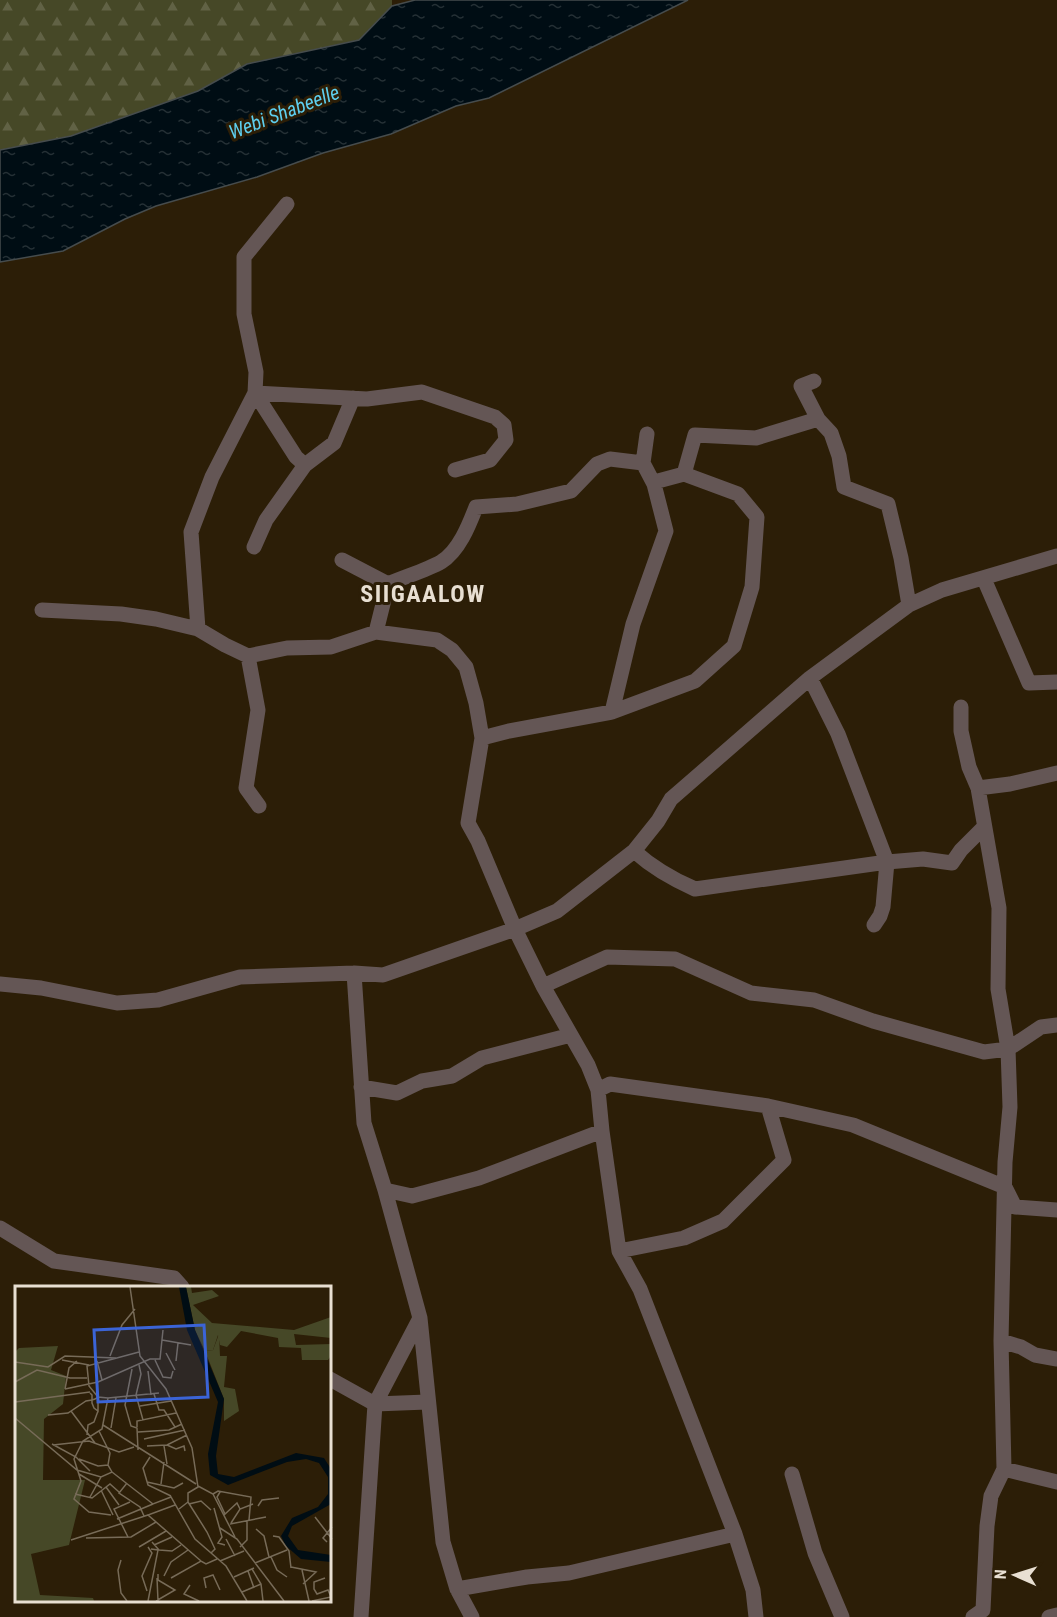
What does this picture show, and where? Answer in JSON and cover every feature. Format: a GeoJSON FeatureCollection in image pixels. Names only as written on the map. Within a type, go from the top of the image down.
{"type":"FeatureCollection","features":[{"type":"Feature","properties":{"kind":"street"},"geometry":{"type":"LineString","coordinates":[[198,629],[191,532],[212,477],[255,393],[256,372],[244,314],[244,257],[287,204]]}},
{"type":"Feature","properties":{"kind":"street"},"geometry":{"type":"LineString","coordinates":[[814,381],[801,386],[818,419],[831,433],[839,456],[844,487],[888,504],[909,605]]}},
{"type":"Feature","properties":{"kind":"street"},"geometry":{"type":"LineString","coordinates":[[255,393],[367,399],[422,392],[495,417],[504,425],[506,440],[490,460],[455,470]]}},
{"type":"Feature","properties":{"kind":"street"},"geometry":{"type":"LineString","coordinates":[[255,393],[296,457],[305,465]]}},
{"type":"Feature","properties":{"kind":"street"},"geometry":{"type":"LineString","coordinates":[[254,547],[266,520],[305,465],[334,443],[353,398]]}},
{"type":"Feature","properties":{"kind":"street"},"geometry":{"type":"LineString","coordinates":[[684,474],[695,435],[756,438],[818,419]]}},
{"type":"Feature","properties":{"kind":"street"},"geometry":{"type":"LineString","coordinates":[[612,712],[633,624],[666,531],[654,484],[644,463],[647,434]]}},
{"type":"Feature","properties":{"kind":"street"},"geometry":{"type":"LineString","coordinates":[[342,560],[388,584],[442,562],[459,541],[476,507],[517,504],[571,491],[597,464],[610,459],[644,463]]}},
{"type":"Feature","properties":{"kind":"street"},"geometry":{"type":"LineString","coordinates":[[482,738],[612,712],[695,681],[734,646],[752,587],[757,517],[738,494],[684,474],[654,484]]}},
{"type":"Feature","properties":{"kind":"street"},"geometry":{"type":"LineString","coordinates":[[0,984],[41,988],[117,1004],[158,1000],[240,977],[354,973],[383,975],[515,929],[557,911],[634,851],[658,821],[671,799],[810,678],[909,605],[942,590],[1057,556]]}},
{"type":"Feature","properties":{"kind":"street"},"geometry":{"type":"LineString","coordinates":[[984,579],[1029,683],[1057,682]]}},
{"type":"Feature","properties":{"kind":"street"},"geometry":{"type":"LineString","coordinates":[[376,632],[388,584]]}},
{"type":"Feature","properties":{"kind":"street"},"geometry":{"type":"LineString","coordinates":[[42,610],[121,614],[156,619],[198,629],[248,656],[287,648],[331,647],[376,632],[437,640],[452,650],[466,667],[482,738],[468,823],[478,841],[515,929],[543,986],[588,1065],[598,1090],[619,1251],[640,1289],[735,1534],[753,1590],[756,1617]]}},
{"type":"Feature","properties":{"kind":"street"},"geometry":{"type":"LineString","coordinates":[[248,656],[258,710],[246,788],[259,806]]}},
{"type":"Feature","properties":{"kind":"street"},"geometry":{"type":"LineString","coordinates":[[810,678],[838,734],[887,862],[882,907],[880,916],[874,925]]}},
{"type":"Feature","properties":{"kind":"street"},"geometry":{"type":"LineString","coordinates":[[961,707],[961,731],[969,767],[978,788],[999,908],[998,988],[1008,1049],[1010,1107],[1005,1162],[1001,1341],[1004,1469],[991,1496],[987,1526],[984,1615]]}},
{"type":"Feature","properties":{"kind":"street"},"geometry":{"type":"LineString","coordinates":[[978,788],[1010,784],[1057,773]]}},
{"type":"Feature","properties":{"kind":"street"},"geometry":{"type":"LineString","coordinates":[[634,851],[663,874],[695,889],[887,862],[923,859],[952,862],[984,826]]}},
{"type":"Feature","properties":{"kind":"street"},"geometry":{"type":"LineString","coordinates":[[543,986],[607,957],[675,959],[752,993],[814,999],[873,1021],[984,1052],[1008,1049],[1041,1027],[1057,1025]]}},
{"type":"Feature","properties":{"kind":"street"},"geometry":{"type":"LineString","coordinates":[[354,973],[364,1123],[420,1318],[443,1542],[457,1589],[472,1617]]}},
{"type":"Feature","properties":{"kind":"street"},"geometry":{"type":"LineString","coordinates":[[360,1087],[397,1093],[422,1081],[452,1076],[482,1058],[571,1035]]}},
{"type":"Feature","properties":{"kind":"street"},"geometry":{"type":"LineString","coordinates":[[598,1090],[610,1084],[768,1106],[853,1125],[1005,1187],[1015,1208],[1057,1210]]}},
{"type":"Feature","properties":{"kind":"street"},"geometry":{"type":"LineString","coordinates":[[619,1251],[684,1238],[723,1221],[731,1214],[784,1160],[768,1106]]}},
{"type":"Feature","properties":{"kind":"street"},"geometry":{"type":"LineString","coordinates":[[385,1190],[412,1196],[479,1178],[602,1131]]}},
{"type":"Feature","properties":{"kind":"street"},"geometry":{"type":"LineString","coordinates":[[0,1228],[54,1261],[174,1278],[181,1286]]}},
{"type":"Feature","properties":{"kind":"street"},"geometry":{"type":"LineString","coordinates":[[361,1617],[375,1404],[420,1318]]}},
{"type":"Feature","properties":{"kind":"street"},"geometry":{"type":"LineString","coordinates":[[1001,1341],[1021,1347],[1035,1355],[1057,1359]]}},
{"type":"Feature","properties":{"kind":"street"},"geometry":{"type":"LineString","coordinates":[[332,1380],[375,1404],[427,1402]]}},
{"type":"Feature","properties":{"kind":"street"},"geometry":{"type":"LineString","coordinates":[[1004,1469],[1057,1482]]}},
{"type":"Feature","properties":{"kind":"street"},"geometry":{"type":"LineString","coordinates":[[792,1474],[815,1553],[842,1617]]}},
{"type":"Feature","properties":{"kind":"street"},"geometry":{"type":"LineString","coordinates":[[457,1589],[527,1577],[569,1573],[735,1534]]}},
{"type":"Feature","properties":{"kind":"street"},"geometry":{"type":"LineString","coordinates":[[1049,1617],[1057,1614]]}},
{"type":"Feature","properties":{"kind":"green space"},"geometry":{"type":"Polygon","coordinates":[[[0,0],[392,0],[392,6],[359,40],[248,64],[198,91],[71,136],[0,150],[0,0]]]}},
{"type":"Feature","properties":{"kind":"water","name":"Webi Shabeelle"},"geometry":{"type":"Polygon","coordinates":[[[415,0],[688,0],[489,98],[456,106],[391,134],[323,153],[257,177],[156,206],[125,219],[63,251],[0,262],[0,150],[71,136],[198,91],[247,64],[359,40],[392,6],[415,0]]]}},
{"type":"Feature","properties":{"kind":"district","name":"SIIGAALOW"},"geometry":{"type":"Point","coordinates":[423,594]}}]}
